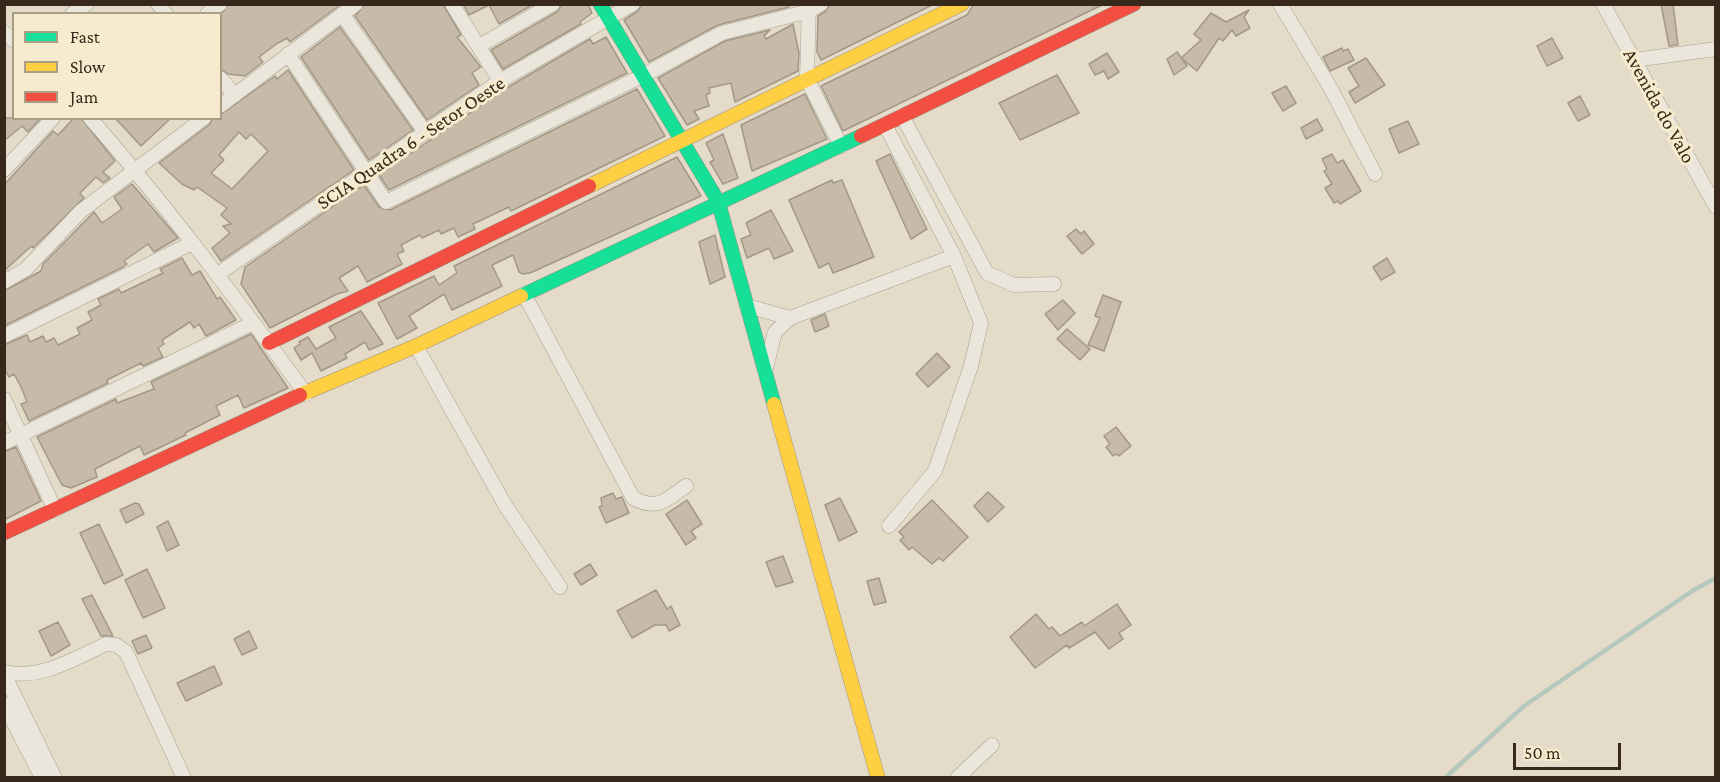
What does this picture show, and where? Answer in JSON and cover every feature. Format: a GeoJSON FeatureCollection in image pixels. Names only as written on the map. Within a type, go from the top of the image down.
{"type":"FeatureCollection","features":[{"type":"Feature","properties":{"kind":"street"},"geometry":{"type":"LineString","coordinates":[[222,105],[356,4]]}},
{"type":"Feature","properties":{"kind":"street"},"geometry":{"type":"LineString","coordinates":[[452,4],[500,81]]}},
{"type":"Feature","properties":{"kind":"street"},"geometry":{"type":"LineString","coordinates":[[479,46],[553,4]]}},
{"type":"Feature","properties":{"kind":"street"},"geometry":{"type":"LineString","coordinates":[[600,4],[718,201],[878,777]]}},
{"type":"Feature","properties":{"kind":"street","name":"SCIA Quadra 6 - Setor Oeste"},"geometry":{"type":"LineString","coordinates":[[218,274],[500,81],[633,4]]}},
{"type":"Feature","properties":{"kind":"street"},"geometry":{"type":"LineString","coordinates":[[268,343],[963,4]]}},
{"type":"Feature","properties":{"kind":"street"},"geometry":{"type":"LineString","coordinates":[[4,533],[326,383],[416,346],[718,201],[842,146],[1134,4]]}},
{"type":"Feature","properties":{"kind":"street"},"geometry":{"type":"LineString","coordinates":[[1280,4],[1331,89],[1375,174]]}},
{"type":"Feature","properties":{"kind":"street","name":"Avenida do Valo"},"geometry":{"type":"LineString","coordinates":[[1603,4],[1716,207]]}},
{"type":"Feature","properties":{"kind":"street"},"geometry":{"type":"LineString","coordinates":[[288,54],[386,202],[644,75],[722,33],[813,7],[807,79],[842,146]]}},
{"type":"Feature","properties":{"kind":"street"},"geometry":{"type":"LineString","coordinates":[[342,14],[425,132]]}},
{"type":"Feature","properties":{"kind":"street"},"geometry":{"type":"LineString","coordinates":[[1634,60],[1716,49]]}},
{"type":"Feature","properties":{"kind":"street"},"geometry":{"type":"LineString","coordinates":[[222,80],[235,95]]}},
{"type":"Feature","properties":{"kind":"street"},"geometry":{"type":"LineString","coordinates":[[902,117],[987,273],[1014,285],[1054,284]]}},
{"type":"Feature","properties":{"kind":"street"},"geometry":{"type":"LineString","coordinates":[[4,170],[52,120]]}},
{"type":"Feature","properties":{"kind":"street"},"geometry":{"type":"LineString","coordinates":[[92,120],[218,274],[306,394]]}},
{"type":"Feature","properties":{"kind":"street"},"geometry":{"type":"LineString","coordinates":[[4,282],[26,269],[81,211],[201,120]]}},
{"type":"Feature","properties":{"kind":"street"},"geometry":{"type":"LineString","coordinates":[[885,125],[954,256],[981,323],[971,366],[935,471],[889,526]]}},
{"type":"Feature","properties":{"kind":"street"},"geometry":{"type":"LineString","coordinates":[[4,336],[192,243]]}},
{"type":"Feature","properties":{"kind":"street"},"geometry":{"type":"LineString","coordinates":[[765,370],[775,332],[790,318],[954,256]]}},
{"type":"Feature","properties":{"kind":"street"},"geometry":{"type":"LineString","coordinates":[[524,294],[633,498],[647,506],[663,502],[686,486]]}},
{"type":"Feature","properties":{"kind":"street"},"geometry":{"type":"LineString","coordinates":[[747,306],[790,318]]}},
{"type":"Feature","properties":{"kind":"street"},"geometry":{"type":"LineString","coordinates":[[4,443],[253,323]]}},
{"type":"Feature","properties":{"kind":"street"},"geometry":{"type":"LineString","coordinates":[[416,346],[505,506],[560,587]]}},
{"type":"Feature","properties":{"kind":"street"},"geometry":{"type":"LineString","coordinates":[[4,399],[55,510]]}},
{"type":"Feature","properties":{"kind":"street"},"geometry":{"type":"LineString","coordinates":[[4,673],[28,675],[47,671],[106,644],[116,645],[126,652],[184,777]]}},
{"type":"Feature","properties":{"kind":"street"},"geometry":{"type":"LineString","coordinates":[[4,673],[54,777]]}},
{"type":"Feature","properties":{"kind":"street"},"geometry":{"type":"LineString","coordinates":[[4,704],[42,777]]}},
{"type":"Feature","properties":{"kind":"street"},"geometry":{"type":"LineString","coordinates":[[957,777],[992,745]]}},
{"type":"Feature","properties":{"kind":"building"},"geometry":{"type":"Polygon","coordinates":[[[229,4],[340,5],[290,42],[287,38],[259,57],[263,62],[245,76],[228,74],[222,70],[222,13],[229,4]]]}},
{"type":"Feature","properties":{"kind":"building"},"geometry":{"type":"Polygon","coordinates":[[[365,4],[443,4],[461,35],[457,37],[481,67],[472,73],[479,85],[427,120],[355,16],[365,4]]]}},
{"type":"Feature","properties":{"kind":"building"},"geometry":{"type":"Polygon","coordinates":[[[463,4],[534,4],[499,24],[489,5],[469,15],[463,4]]]}},
{"type":"Feature","properties":{"kind":"building"},"geometry":{"type":"Polygon","coordinates":[[[562,4],[588,4],[592,13],[580,22],[581,24],[503,69],[491,50],[557,12],[562,4]]]}},
{"type":"Feature","properties":{"kind":"building"},"geometry":{"type":"Polygon","coordinates":[[[642,4],[789,4],[789,7],[718,25],[649,62],[624,20],[638,11],[642,4]]]}},
{"type":"Feature","properties":{"kind":"building"},"geometry":{"type":"Polygon","coordinates":[[[830,4],[934,4],[821,60],[817,52],[818,16],[826,11],[830,4]]]}},
{"type":"Feature","properties":{"kind":"building"},"geometry":{"type":"Polygon","coordinates":[[[974,4],[1104,4],[843,131],[821,86],[967,15],[974,4]]]}},
{"type":"Feature","properties":{"kind":"building"},"geometry":{"type":"Polygon","coordinates":[[[1661,4],[1673,4],[1678,45],[1669,46],[1661,4]]]}},
{"type":"Feature","properties":{"kind":"building"},"geometry":{"type":"Polygon","coordinates":[[[1249,10],[1244,17],[1250,28],[1236,36],[1232,30],[1223,41],[1219,38],[1197,71],[1181,58],[1201,40],[1194,34],[1211,13],[1226,22],[1249,10]]]}},
{"type":"Feature","properties":{"kind":"building"},"geometry":{"type":"Polygon","coordinates":[[[793,24],[799,53],[798,71],[735,102],[731,83],[709,88],[710,93],[706,95],[709,106],[694,111],[699,119],[687,125],[658,78],[725,41],[770,30],[764,36],[766,39],[793,24]]]}},
{"type":"Feature","properties":{"kind":"building"},"geometry":{"type":"Polygon","coordinates":[[[340,27],[413,130],[369,160],[301,57],[340,27]]]}},
{"type":"Feature","properties":{"kind":"building"},"geometry":{"type":"Polygon","coordinates":[[[606,37],[627,73],[389,190],[379,175],[505,89],[590,39],[593,44],[606,37]]]}},
{"type":"Feature","properties":{"kind":"building"},"geometry":{"type":"Polygon","coordinates":[[[1552,38],[1563,58],[1547,66],[1537,46],[1552,38]]]}},
{"type":"Feature","properties":{"kind":"building"},"geometry":{"type":"Polygon","coordinates":[[[1342,48],[1343,51],[1348,49],[1354,60],[1330,71],[1323,57],[1342,48]]]}},
{"type":"Feature","properties":{"kind":"building"},"geometry":{"type":"Polygon","coordinates":[[[1177,52],[1187,66],[1174,75],[1167,59],[1177,52]]]}},
{"type":"Feature","properties":{"kind":"building"},"geometry":{"type":"Polygon","coordinates":[[[1107,53],[1119,72],[1108,79],[1104,71],[1095,75],[1089,64],[1107,53]]]}},
{"type":"Feature","properties":{"kind":"building"},"geometry":{"type":"Polygon","coordinates":[[[1366,58],[1385,85],[1355,103],[1349,92],[1359,86],[1348,68],[1366,58]]]}},
{"type":"Feature","properties":{"kind":"building"},"geometry":{"type":"Polygon","coordinates":[[[288,70],[354,170],[221,261],[212,248],[230,233],[223,226],[231,224],[221,215],[227,208],[197,187],[194,190],[182,184],[159,163],[209,125],[212,120],[222,120],[222,114],[275,76],[277,79],[288,70]],[[239,132],[219,155],[224,160],[211,173],[232,189],[268,151],[251,134],[246,139],[239,132]]]}},
{"type":"Feature","properties":{"kind":"building"},"geometry":{"type":"Polygon","coordinates":[[[1057,75],[1079,113],[1020,140],[999,103],[1057,75]]]}},
{"type":"Feature","properties":{"kind":"building"},"geometry":{"type":"Polygon","coordinates":[[[1286,86],[1296,103],[1283,111],[1272,93],[1286,86]]]}},
{"type":"Feature","properties":{"kind":"building"},"geometry":{"type":"Polygon","coordinates":[[[637,89],[665,136],[511,211],[509,207],[473,224],[475,229],[458,237],[454,228],[441,234],[439,230],[422,238],[420,235],[401,245],[404,251],[397,254],[402,264],[367,282],[358,266],[339,278],[348,291],[337,294],[270,328],[241,284],[245,267],[364,185],[379,207],[390,210],[637,89]]]}},
{"type":"Feature","properties":{"kind":"building"},"geometry":{"type":"Polygon","coordinates":[[[805,94],[827,139],[752,171],[741,125],[805,94]]]}},
{"type":"Feature","properties":{"kind":"building"},"geometry":{"type":"Polygon","coordinates":[[[1580,96],[1590,115],[1578,121],[1568,103],[1580,96]]]}},
{"type":"Feature","properties":{"kind":"building"},"geometry":{"type":"Polygon","coordinates":[[[4,118],[39,120],[28,132],[22,126],[4,141],[4,118]]]}},
{"type":"Feature","properties":{"kind":"building"},"geometry":{"type":"Polygon","coordinates":[[[1317,119],[1323,130],[1306,139],[1301,128],[1317,119]]]}},
{"type":"Feature","properties":{"kind":"building"},"geometry":{"type":"Polygon","coordinates":[[[72,120],[83,120],[115,161],[103,172],[110,178],[103,183],[96,177],[80,193],[84,198],[33,248],[32,246],[28,249],[4,271],[4,185],[53,131],[58,135],[72,120]]]}},
{"type":"Feature","properties":{"kind":"building"},"geometry":{"type":"Polygon","coordinates":[[[117,120],[169,120],[141,146],[117,120]]]}},
{"type":"Feature","properties":{"kind":"building"},"geometry":{"type":"Polygon","coordinates":[[[1408,121],[1419,144],[1399,153],[1389,129],[1408,121]]]}},
{"type":"Feature","properties":{"kind":"building"},"geometry":{"type":"Polygon","coordinates":[[[723,134],[738,178],[723,184],[710,162],[714,160],[706,143],[723,134]]]}},
{"type":"Feature","properties":{"kind":"building"},"geometry":{"type":"Polygon","coordinates":[[[890,154],[927,229],[911,239],[876,161],[890,154]]]}},
{"type":"Feature","properties":{"kind":"building"},"geometry":{"type":"Polygon","coordinates":[[[1332,154],[1337,163],[1343,160],[1361,191],[1340,204],[1338,201],[1334,203],[1325,188],[1332,184],[1324,171],[1327,169],[1322,159],[1332,154]]]}},
{"type":"Feature","properties":{"kind":"building"},"geometry":{"type":"Polygon","coordinates":[[[677,157],[701,196],[530,273],[519,272],[513,255],[492,265],[502,286],[452,310],[444,294],[409,316],[417,328],[397,339],[378,303],[434,276],[439,285],[457,273],[454,266],[677,157]]]}},
{"type":"Feature","properties":{"kind":"building"},"geometry":{"type":"Polygon","coordinates":[[[832,180],[833,183],[842,180],[874,257],[833,273],[829,263],[819,268],[789,200],[832,180]]]}},
{"type":"Feature","properties":{"kind":"building"},"geometry":{"type":"Polygon","coordinates":[[[132,184],[178,238],[154,252],[148,244],[124,261],[127,264],[123,267],[4,326],[4,291],[41,271],[43,264],[94,212],[102,223],[122,209],[114,197],[132,184]]]}},
{"type":"Feature","properties":{"kind":"building"},"geometry":{"type":"Polygon","coordinates":[[[771,210],[793,251],[774,259],[769,248],[747,258],[741,239],[751,235],[746,223],[771,210]]]}},
{"type":"Feature","properties":{"kind":"building"},"geometry":{"type":"Polygon","coordinates":[[[1076,229],[1081,234],[1084,231],[1094,244],[1082,254],[1067,236],[1076,229]]]}},
{"type":"Feature","properties":{"kind":"building"},"geometry":{"type":"Polygon","coordinates":[[[715,235],[725,277],[710,284],[699,242],[715,235]]]}},
{"type":"Feature","properties":{"kind":"building"},"geometry":{"type":"Polygon","coordinates":[[[182,258],[192,275],[200,271],[217,299],[220,297],[236,320],[206,336],[199,324],[194,328],[190,322],[162,340],[164,344],[158,348],[163,357],[143,366],[141,363],[107,380],[108,383],[29,421],[21,404],[27,402],[21,387],[14,374],[9,377],[4,368],[4,345],[27,335],[30,342],[43,336],[46,342],[54,338],[58,345],[80,334],[77,328],[92,320],[88,312],[101,305],[98,299],[119,289],[121,293],[163,273],[160,269],[182,258]]]}},
{"type":"Feature","properties":{"kind":"building"},"geometry":{"type":"Polygon","coordinates":[[[1387,258],[1395,272],[1381,280],[1373,267],[1387,258]]]}},
{"type":"Feature","properties":{"kind":"building"},"geometry":{"type":"Polygon","coordinates":[[[1103,295],[1121,302],[1104,351],[1088,345],[1100,318],[1095,316],[1103,295]]]}},
{"type":"Feature","properties":{"kind":"building"},"geometry":{"type":"Polygon","coordinates":[[[1063,300],[1075,313],[1058,330],[1045,314],[1063,300]]]}},
{"type":"Feature","properties":{"kind":"building"},"geometry":{"type":"Polygon","coordinates":[[[361,311],[383,344],[369,350],[365,342],[345,354],[347,358],[321,371],[312,353],[301,360],[294,348],[300,344],[299,342],[308,337],[316,349],[336,338],[329,327],[361,311]]]}},
{"type":"Feature","properties":{"kind":"building"},"geometry":{"type":"Polygon","coordinates":[[[825,314],[829,326],[815,332],[811,320],[825,314]]]}},
{"type":"Feature","properties":{"kind":"building"},"geometry":{"type":"Polygon","coordinates":[[[1067,329],[1090,349],[1080,360],[1057,339],[1067,329]]]}},
{"type":"Feature","properties":{"kind":"building"},"geometry":{"type":"Polygon","coordinates":[[[251,334],[288,388],[244,408],[238,395],[216,406],[220,415],[185,433],[186,435],[144,455],[140,446],[95,469],[97,477],[71,488],[62,485],[37,437],[116,399],[117,403],[154,389],[151,382],[251,334]]]}},
{"type":"Feature","properties":{"kind":"building"},"geometry":{"type":"Polygon","coordinates":[[[937,353],[950,367],[928,387],[916,374],[937,353]]]}},
{"type":"Feature","properties":{"kind":"building"},"geometry":{"type":"Polygon","coordinates":[[[1116,427],[1131,446],[1119,456],[1116,454],[1113,456],[1106,447],[1110,444],[1104,436],[1116,427]]]}},
{"type":"Feature","properties":{"kind":"building"},"geometry":{"type":"Polygon","coordinates":[[[16,447],[41,501],[4,520],[4,452],[16,447]]]}},
{"type":"Feature","properties":{"kind":"building"},"geometry":{"type":"Polygon","coordinates":[[[988,492],[1004,507],[988,522],[974,506],[988,492]]]}},
{"type":"Feature","properties":{"kind":"building"},"geometry":{"type":"Polygon","coordinates":[[[613,493],[616,499],[622,497],[629,513],[606,523],[599,507],[602,506],[601,498],[613,493]]]}},
{"type":"Feature","properties":{"kind":"building"},"geometry":{"type":"Polygon","coordinates":[[[840,498],[857,532],[839,541],[825,505],[840,498]]]}},
{"type":"Feature","properties":{"kind":"building"},"geometry":{"type":"Polygon","coordinates":[[[687,500],[702,524],[691,531],[696,538],[686,545],[666,514],[687,500]]]}},
{"type":"Feature","properties":{"kind":"building"},"geometry":{"type":"Polygon","coordinates":[[[932,500],[968,537],[943,561],[939,558],[932,564],[912,547],[909,550],[900,540],[904,537],[899,532],[932,500]]]}},
{"type":"Feature","properties":{"kind":"building"},"geometry":{"type":"Polygon","coordinates":[[[135,503],[139,504],[144,514],[126,523],[120,510],[135,503]]]}},
{"type":"Feature","properties":{"kind":"building"},"geometry":{"type":"Polygon","coordinates":[[[168,521],[179,545],[167,551],[157,527],[168,521]]]}},
{"type":"Feature","properties":{"kind":"building"},"geometry":{"type":"Polygon","coordinates":[[[99,524],[123,575],[104,584],[80,533],[99,524]]]}},
{"type":"Feature","properties":{"kind":"building"},"geometry":{"type":"Polygon","coordinates":[[[783,556],[793,582],[776,587],[766,562],[783,556]]]}},
{"type":"Feature","properties":{"kind":"building"},"geometry":{"type":"Polygon","coordinates":[[[590,564],[597,575],[581,585],[574,574],[590,564]]]}},
{"type":"Feature","properties":{"kind":"building"},"geometry":{"type":"Polygon","coordinates":[[[147,569],[165,608],[143,618],[125,580],[147,569]]]}},
{"type":"Feature","properties":{"kind":"building"},"geometry":{"type":"Polygon","coordinates":[[[879,578],[886,602],[874,605],[867,581],[879,578]]]}},
{"type":"Feature","properties":{"kind":"building"},"geometry":{"type":"Polygon","coordinates":[[[656,590],[667,609],[671,606],[680,625],[669,631],[666,625],[655,625],[632,638],[617,611],[656,590]]]}},
{"type":"Feature","properties":{"kind":"building"},"geometry":{"type":"Polygon","coordinates":[[[92,595],[113,636],[101,636],[82,599],[92,595]]]}},
{"type":"Feature","properties":{"kind":"building"},"geometry":{"type":"Polygon","coordinates":[[[1117,604],[1131,625],[1119,633],[1123,639],[1109,649],[1095,632],[1069,648],[1067,645],[1035,668],[1010,637],[1036,614],[1049,629],[1052,627],[1060,636],[1082,622],[1084,626],[1117,604]]]}},
{"type":"Feature","properties":{"kind":"building"},"geometry":{"type":"Polygon","coordinates":[[[58,622],[70,645],[51,656],[39,631],[58,622]]]}},
{"type":"Feature","properties":{"kind":"building"},"geometry":{"type":"Polygon","coordinates":[[[249,631],[257,648],[242,655],[234,639],[249,631]]]}},
{"type":"Feature","properties":{"kind":"building"},"geometry":{"type":"Polygon","coordinates":[[[146,635],[152,648],[138,654],[132,641],[146,635]]]}},
{"type":"Feature","properties":{"kind":"building"},"geometry":{"type":"Polygon","coordinates":[[[214,666],[222,684],[186,701],[177,683],[214,666]]]}},
{"type":"Feature","properties":{"kind":"waterway"},"geometry":{"type":"LineString","coordinates":[[1445,778],[1524,706],[1692,591],[1716,578]]}},
{"type":"Feature","properties":{"kind":"traffic: fast"},"geometry":{"type":"LineString","coordinates":[[600,4],[718,201],[774,404]]}},
{"type":"Feature","properties":{"kind":"traffic: fast"},"geometry":{"type":"LineString","coordinates":[[521,296],[861,136]]}},
{"type":"Feature","properties":{"kind":"traffic: slow"},"geometry":{"type":"LineString","coordinates":[[589,186],[962,4]]}},
{"type":"Feature","properties":{"kind":"traffic: slow"},"geometry":{"type":"LineString","coordinates":[[300,395],[416,346],[521,296]]}},
{"type":"Feature","properties":{"kind":"traffic: slow"},"geometry":{"type":"LineString","coordinates":[[774,404],[878,778]]}},
{"type":"Feature","properties":{"kind":"traffic: jam"},"geometry":{"type":"LineString","coordinates":[[861,136],[1134,4]]}},
{"type":"Feature","properties":{"kind":"traffic: jam"},"geometry":{"type":"LineString","coordinates":[[269,343],[589,186]]}},
{"type":"Feature","properties":{"kind":"traffic: jam"},"geometry":{"type":"LineString","coordinates":[[4,533],[300,395]]}}]}
